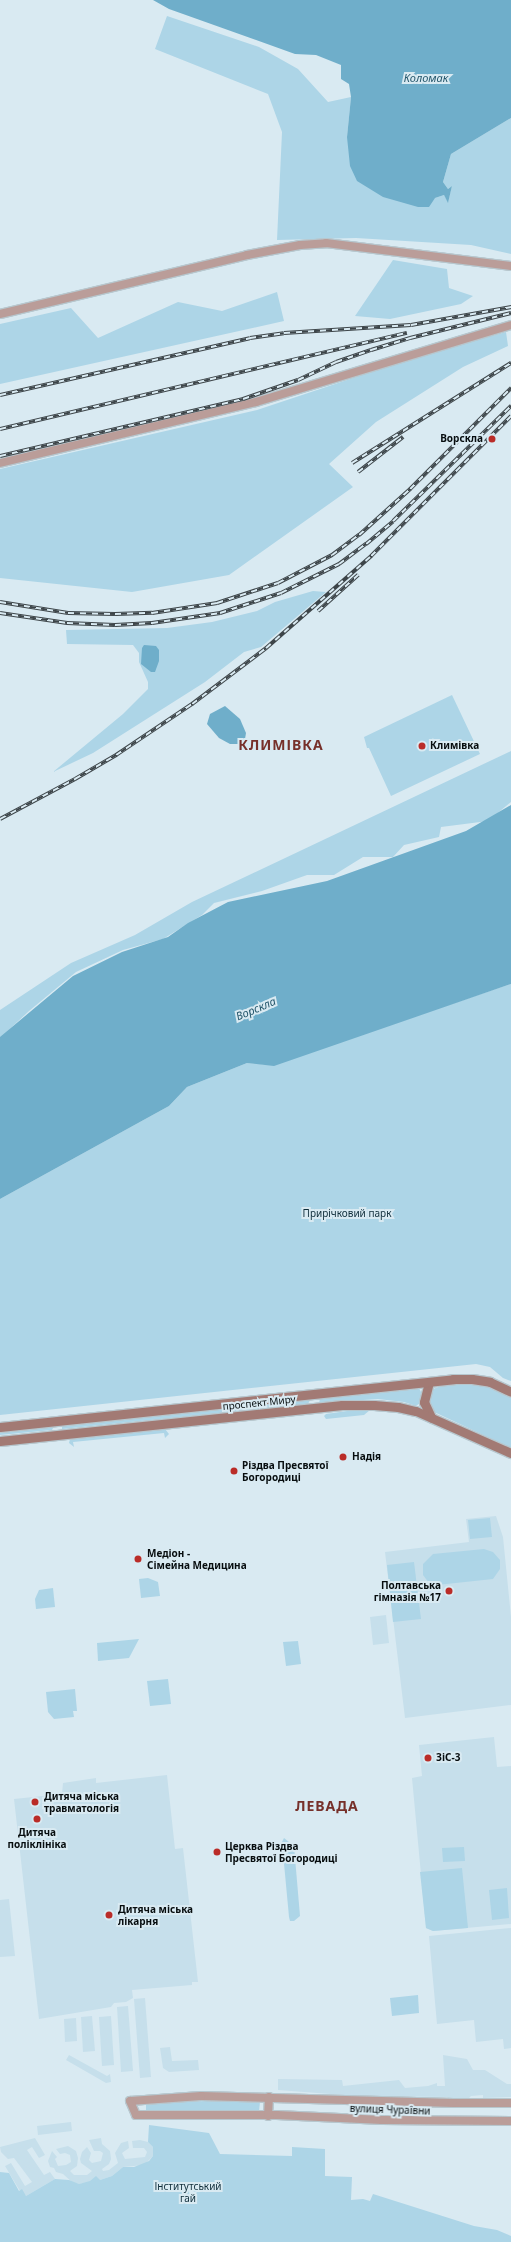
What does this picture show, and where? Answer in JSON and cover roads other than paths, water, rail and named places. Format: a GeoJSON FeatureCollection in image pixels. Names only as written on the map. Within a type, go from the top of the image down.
{"type":"FeatureCollection","features":[{"type":"Feature","properties":{"kind":"main road","name":"проспект Миру"},"geometry":{"type":"LineString","coordinates":[[0,1427],[429,1382],[472,1379],[490,1382],[509,1389]]}},
{"type":"Feature","properties":{"kind":"main road"},"geometry":{"type":"LineString","coordinates":[[429,1382],[424,1402],[431,1417]]}},
{"type":"Feature","properties":{"kind":"main road"},"geometry":{"type":"LineString","coordinates":[[314,1394],[315,1408]]}},
{"type":"Feature","properties":{"kind":"main road","name":"проспект Миру"},"geometry":{"type":"LineString","coordinates":[[0,1441],[342,1405],[398,1407],[431,1417],[511,1453]]}},
{"type":"Feature","properties":{"kind":"main road"},"geometry":{"type":"LineString","coordinates":[[58,1421],[60,1435]]}},
{"type":"Feature","properties":{"kind":"street"},"geometry":{"type":"LineString","coordinates":[[0,314],[247,255],[300,245],[326,243],[511,266]]}},
{"type":"Feature","properties":{"kind":"street"},"geometry":{"type":"LineString","coordinates":[[0,463],[256,402],[511,324]]}},
{"type":"Feature","properties":{"kind":"street","name":"вулиця Чураївни"},"geometry":{"type":"LineString","coordinates":[[511,2103],[453,2103],[200,2096],[130,2101],[136,2115],[511,2121]]}},
{"type":"Feature","properties":{"kind":"street"},"geometry":{"type":"LineString","coordinates":[[268,2116],[269,2098]]}},
{"type":"Feature","properties":{"kind":"water","name":"Коломак"},"geometry":{"type":"Polygon","coordinates":[[[153,0],[511,0],[511,118],[451,154],[443,182],[448,189],[452,186],[448,203],[444,195],[435,198],[429,207],[418,207],[383,197],[357,181],[350,166],[347,137],[351,97],[349,84],[341,79],[341,65],[316,55],[295,54],[169,9],[153,0]]]}},
{"type":"Feature","properties":{"kind":"water"},"geometry":{"type":"Polygon","coordinates":[[[144,645],[156,646],[159,650],[159,661],[155,672],[151,672],[141,664],[142,648],[144,645]]]}},
{"type":"Feature","properties":{"kind":"water"},"geometry":{"type":"Polygon","coordinates":[[[225,706],[240,719],[246,733],[245,739],[238,744],[230,744],[219,738],[207,724],[210,714],[225,706]]]}},
{"type":"Feature","properties":{"kind":"water"},"geometry":{"type":"Polygon","coordinates":[[[511,805],[511,984],[274,1066],[247,1063],[187,1087],[169,1106],[0,1199],[0,1037],[73,976],[122,952],[168,937],[188,923],[228,902],[327,881],[466,831],[511,805]]]}},
{"type":"Feature","properties":{"kind":"railway"},"geometry":{"type":"LineString","coordinates":[[0,395],[250,338],[284,333],[411,325],[511,307]]}},
{"type":"Feature","properties":{"kind":"railway"},"geometry":{"type":"LineString","coordinates":[[0,456],[243,399],[298,380],[336,362],[371,350],[410,338],[511,313]]}},
{"type":"Feature","properties":{"kind":"railway"},"geometry":{"type":"LineString","coordinates":[[0,429],[407,333]]}},
{"type":"Feature","properties":{"kind":"railway"},"geometry":{"type":"LineString","coordinates":[[352,463],[511,363]]}},
{"type":"Feature","properties":{"kind":"railway"},"geometry":{"type":"LineString","coordinates":[[0,602],[68,613],[152,613],[217,603],[278,583],[332,555],[359,535],[410,489],[511,388]]}},
{"type":"Feature","properties":{"kind":"railway"},"geometry":{"type":"LineString","coordinates":[[0,613],[67,623],[115,625],[152,623],[220,613],[281,593],[339,564],[366,544],[393,521],[511,406]]}},
{"type":"Feature","properties":{"kind":"railway"},"geometry":{"type":"LineString","coordinates":[[0,819],[75,779],[116,755],[192,704],[266,648],[371,556],[511,416]]}},
{"type":"Feature","properties":{"kind":"railway"},"geometry":{"type":"LineString","coordinates":[[358,472],[403,437]]}},
{"type":"Feature","properties":{"kind":"railway"},"geometry":{"type":"LineString","coordinates":[[318,611],[358,575]]}},
{"type":"Feature","properties":{"kind":"place","name":"Ворскла"},"geometry":{"type":"Point","coordinates":[492,439]}},
{"type":"Feature","properties":{"kind":"place","name":"Климівка"},"geometry":{"type":"Point","coordinates":[422,746]}},
{"type":"Feature","properties":{"kind":"place","name":"Надія"},"geometry":{"type":"Point","coordinates":[343,1457]}},
{"type":"Feature","properties":{"kind":"place","name":"Різдва Пресвятої Богородиці"},"geometry":{"type":"Point","coordinates":[234,1471]}},
{"type":"Feature","properties":{"kind":"place","name":"Медіон - Сімейна Медицина"},"geometry":{"type":"Point","coordinates":[138,1559]}},
{"type":"Feature","properties":{"kind":"place","name":"Полтавська гімназія №17"},"geometry":{"type":"Point","coordinates":[449,1591]}},
{"type":"Feature","properties":{"kind":"place","name":"ЗіС-3"},"geometry":{"type":"Point","coordinates":[428,1758]}},
{"type":"Feature","properties":{"kind":"place","name":"Дитяча міська травматологія"},"geometry":{"type":"Point","coordinates":[35,1802]}},
{"type":"Feature","properties":{"kind":"place","name":"Дитяча поліклініка"},"geometry":{"type":"Point","coordinates":[37,1819]}},
{"type":"Feature","properties":{"kind":"place","name":"Церква Різдва Пресвятої Богородиці"},"geometry":{"type":"Point","coordinates":[217,1852]}},
{"type":"Feature","properties":{"kind":"place","name":"Дитяча міська лікарня"},"geometry":{"type":"Point","coordinates":[109,1915]}},
{"type":"Feature","properties":{"kind":"district","name":"КЛИМІВКА"},"geometry":{"type":"Point","coordinates":[281,745]}},
{"type":"Feature","properties":{"kind":"district","name":"ЛЕВАДА"},"geometry":{"type":"Point","coordinates":[327,1806]}},
{"type":"Feature","properties":{"kind":"park label","name":"Прирічковий парк"},"geometry":{"type":"Point","coordinates":[347,1214]}},
{"type":"Feature","properties":{"kind":"park label","name":"Інститутський гай"},"geometry":{"type":"Point","coordinates":[188,2192]}}]}
